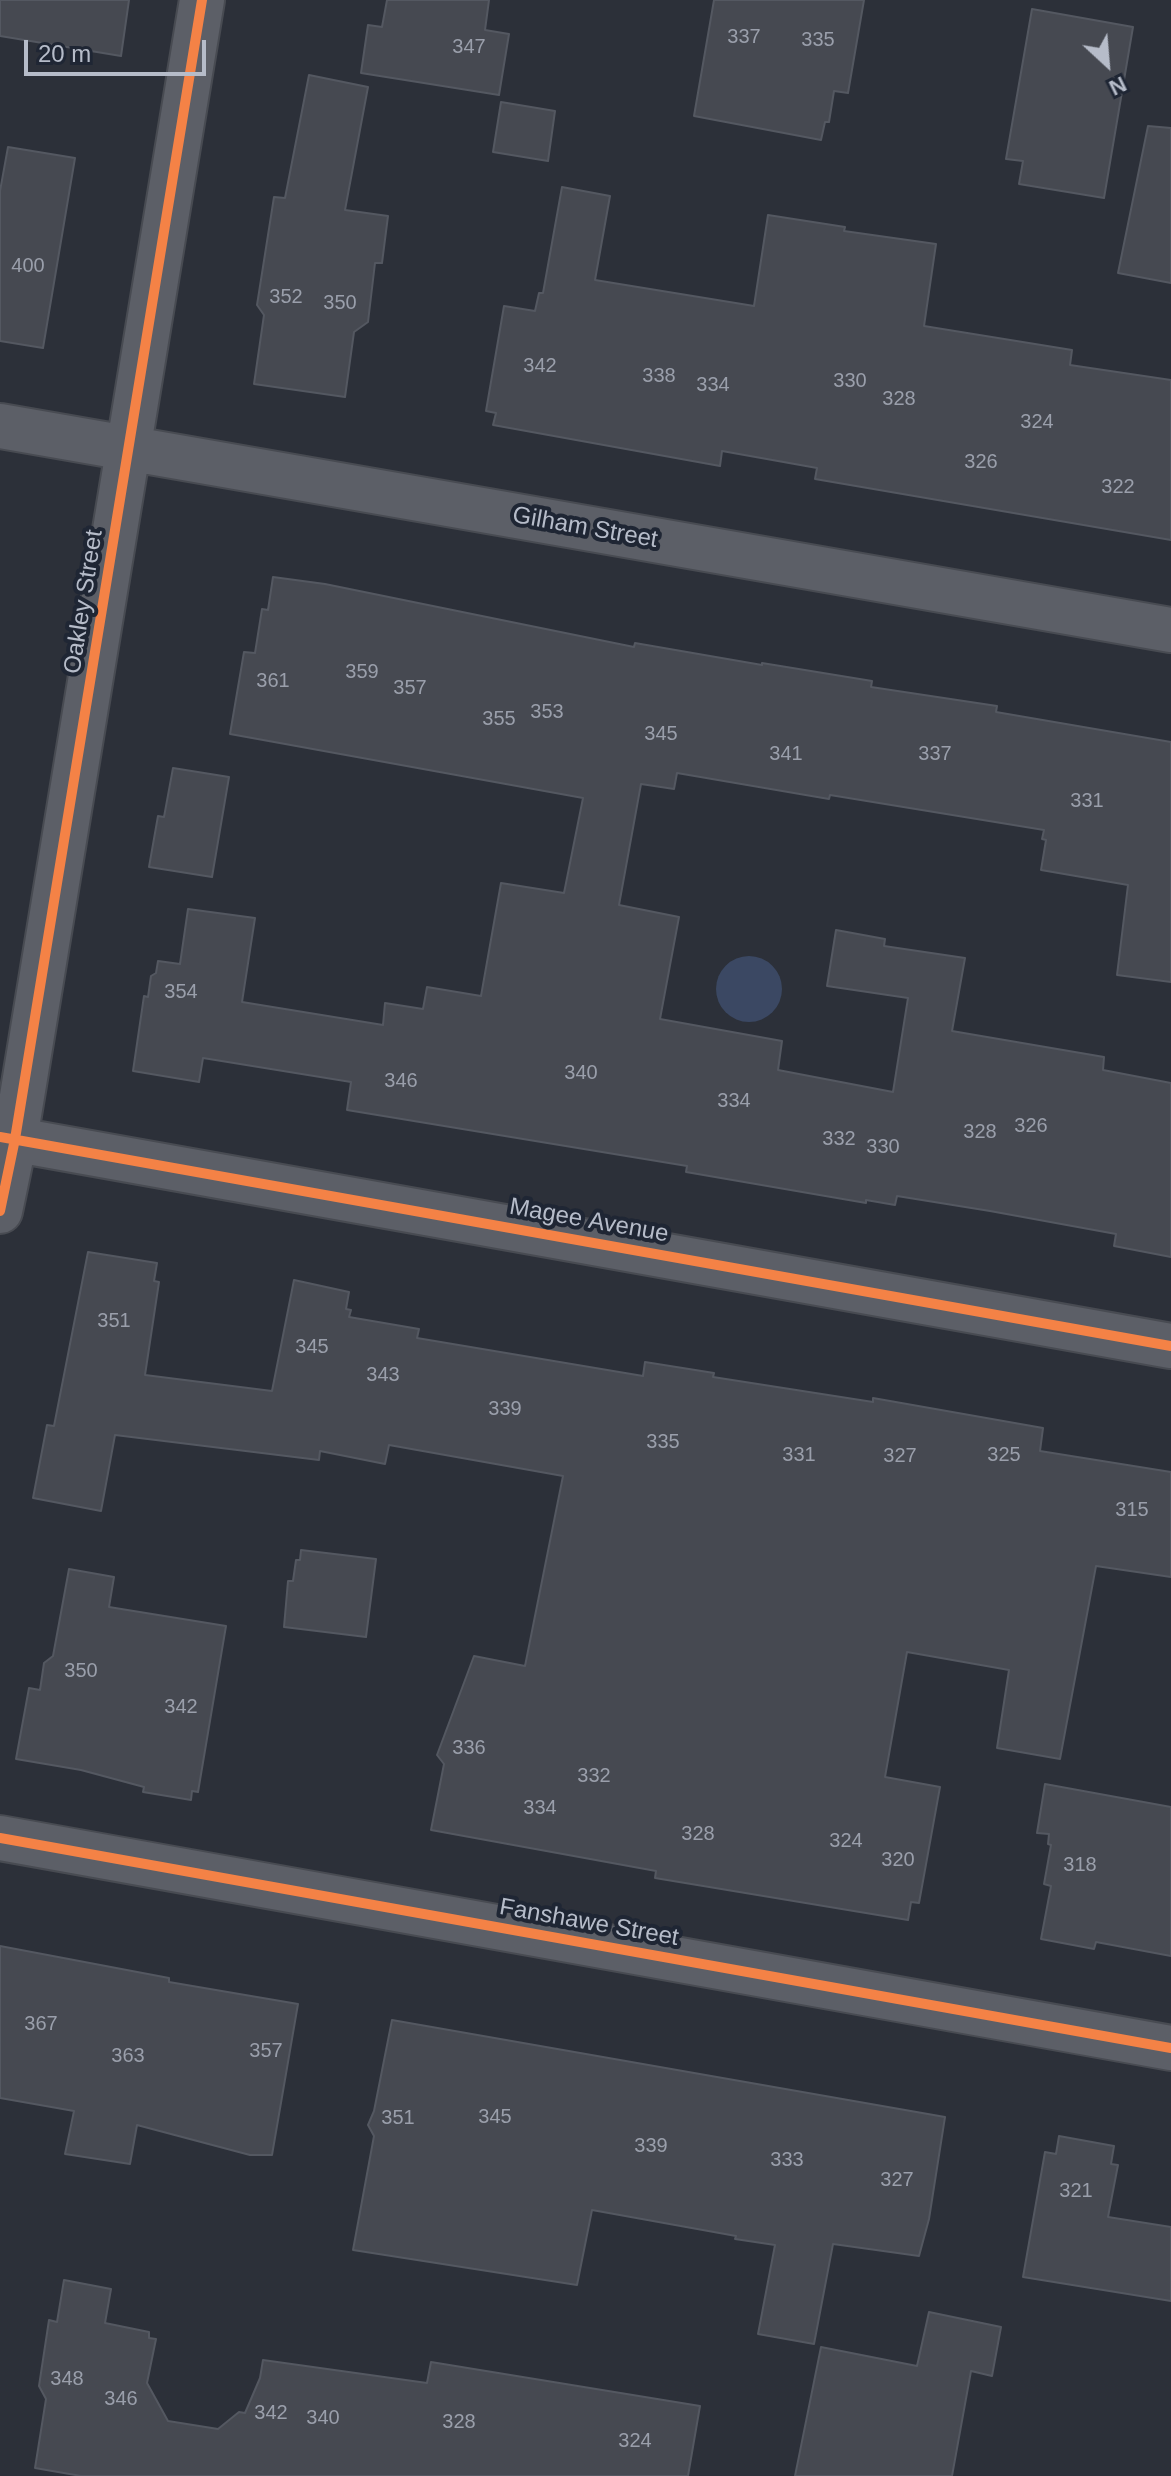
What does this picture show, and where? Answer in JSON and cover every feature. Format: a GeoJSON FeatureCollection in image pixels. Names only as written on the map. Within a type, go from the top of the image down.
{"type":"FeatureCollection","features":[{"type":"Feature","properties":{"kind":"street","name":"Oakley Street"},"geometry":{"type":"LineString","coordinates":[[0,1211],[7,1138],[129,448],[202,0]]}},
{"type":"Feature","properties":{"kind":"street","name":"Gilham Street"},"geometry":{"type":"LineString","coordinates":[[0,426],[1171,630]]}},
{"type":"Feature","properties":{"kind":"street","name":"Magee Avenue"},"geometry":{"type":"LineString","coordinates":[[7,1138],[1171,1346]]}},
{"type":"Feature","properties":{"kind":"street","name":"Fanshawe Street"},"geometry":{"type":"LineString","coordinates":[[0,1838],[1171,2048]]}},
{"type":"Feature","properties":{"kind":"water"},"geometry":{"type":"Polygon","coordinates":[[[742,956],[756,956],[768,961],[777,970],[782,989],[780,1002],[773,1013],[756,1022],[742,1022],[730,1017],[721,1008],[716,996],[716,982],[721,970],[730,961],[742,956]]]}},
{"type":"Feature","properties":{"kind":"building"},"geometry":{"type":"Polygon","coordinates":[[[0,0],[129,0],[121,56],[0,36],[0,0]]]}},
{"type":"Feature","properties":{"kind":"building"},"geometry":{"type":"Polygon","coordinates":[[[387,0],[489,0],[485,30],[509,34],[499,95],[361,73],[368,25],[382,27],[387,0]]]}},
{"type":"Feature","properties":{"kind":"building"},"geometry":{"type":"Polygon","coordinates":[[[714,0],[864,0],[848,93],[834,91],[829,122],[825,122],[821,140],[694,116],[714,0]]]}},
{"type":"Feature","properties":{"kind":"building"},"geometry":{"type":"Polygon","coordinates":[[[1032,9],[1133,27],[1104,198],[1019,184],[1023,161],[1006,159],[1032,9]]]}},
{"type":"Feature","properties":{"kind":"building"},"geometry":{"type":"Polygon","coordinates":[[[309,75],[368,87],[345,210],[388,216],[382,263],[375,263],[368,322],[354,332],[345,397],[254,384],[264,315],[257,305],[274,197],[285,198],[309,75]]]}},
{"type":"Feature","properties":{"kind":"building"},"geometry":{"type":"Polygon","coordinates":[[[501,102],[555,111],[548,161],[493,152],[501,102]]]}},
{"type":"Feature","properties":{"kind":"building"},"geometry":{"type":"Polygon","coordinates":[[[1148,126],[1171,128],[1171,283],[1118,273],[1148,126]]]}},
{"type":"Feature","properties":{"kind":"building"},"geometry":{"type":"Polygon","coordinates":[[[8,147],[75,158],[43,348],[0,341],[0,191],[8,147]]]}},
{"type":"Feature","properties":{"kind":"building"},"geometry":{"type":"Polygon","coordinates":[[[562,187],[610,196],[595,280],[754,306],[768,215],[845,227],[844,231],[936,244],[924,326],[1072,350],[1070,365],[1171,380],[1171,540],[815,479],[817,468],[722,451],[720,466],[493,425],[496,413],[486,411],[504,306],[535,311],[539,293],[543,293],[562,187]]]}},
{"type":"Feature","properties":{"kind":"building"},"geometry":{"type":"Polygon","coordinates":[[[273,577],[325,584],[634,647],[635,643],[872,681],[871,687],[997,706],[996,712],[1171,742],[1171,982],[1117,975],[1128,885],[1041,870],[1046,840],[1042,839],[1044,830],[677,773],[674,789],[641,784],[619,905],[679,917],[660,1019],[782,1041],[778,1070],[893,1092],[908,998],[827,986],[836,930],[885,939],[884,946],[965,958],[952,1031],[1104,1057],[1103,1070],[1171,1083],[1171,1257],[1114,1246],[1116,1234],[990,1211],[897,1196],[895,1205],[866,1200],[866,1203],[686,1172],[687,1166],[347,1110],[351,1082],[203,1058],[199,1082],[133,1071],[144,996],[148,997],[151,976],[156,973],[158,961],[180,964],[188,909],[255,918],[242,1002],[383,1025],[385,1003],[423,1009],[427,987],[481,996],[501,883],[564,893],[583,798],[230,734],[244,652],[255,653],[262,609],[268,610],[273,577]]]}},
{"type":"Feature","properties":{"kind":"building"},"geometry":{"type":"Polygon","coordinates":[[[173,768],[229,777],[212,877],[149,867],[158,816],[164,817],[173,768]]]}},
{"type":"Feature","properties":{"kind":"building"},"geometry":{"type":"Polygon","coordinates":[[[88,1252],[157,1263],[154,1281],[159,1282],[145,1375],[272,1391],[294,1280],[349,1292],[346,1309],[351,1310],[349,1317],[419,1329],[417,1338],[643,1376],[645,1362],[714,1373],[713,1377],[873,1402],[873,1398],[1043,1428],[1040,1451],[1171,1472],[1171,1577],[1096,1566],[1060,1759],[997,1748],[1009,1670],[907,1652],[885,1777],[940,1787],[919,1903],[911,1902],[908,1920],[655,1878],[656,1871],[431,1830],[444,1764],[437,1755],[474,1656],[525,1666],[563,1476],[389,1445],[385,1464],[320,1451],[319,1460],[115,1435],[101,1511],[33,1498],[47,1425],[54,1426],[88,1252]]]}},
{"type":"Feature","properties":{"kind":"building"},"geometry":{"type":"Polygon","coordinates":[[[301,1550],[376,1559],[366,1637],[284,1627],[288,1581],[293,1581],[301,1550]]]}},
{"type":"Feature","properties":{"kind":"building"},"geometry":{"type":"Polygon","coordinates":[[[69,1569],[114,1577],[109,1607],[226,1626],[198,1792],[192,1791],[191,1800],[143,1792],[144,1787],[81,1770],[16,1759],[29,1688],[40,1690],[44,1663],[53,1656],[69,1569]]]}},
{"type":"Feature","properties":{"kind":"building"},"geometry":{"type":"Polygon","coordinates":[[[1045,1784],[1171,1807],[1171,1956],[1096,1942],[1094,1949],[1041,1939],[1051,1886],[1044,1884],[1051,1845],[1048,1844],[1049,1834],[1037,1833],[1045,1784]]]}},
{"type":"Feature","properties":{"kind":"building"},"geometry":{"type":"Polygon","coordinates":[[[0,1946],[169,1978],[169,1982],[298,2004],[272,2155],[250,2155],[137,2125],[130,2164],[65,2154],[74,2111],[0,2098],[0,1946]]]}},
{"type":"Feature","properties":{"kind":"building"},"geometry":{"type":"Polygon","coordinates":[[[392,2020],[945,2117],[929,2219],[919,2256],[833,2244],[814,2344],[758,2334],[775,2245],[735,2239],[736,2236],[592,2210],[577,2285],[353,2250],[374,2136],[368,2125],[374,2111],[392,2020]]]}},
{"type":"Feature","properties":{"kind":"building"},"geometry":{"type":"Polygon","coordinates":[[[1059,2136],[1114,2146],[1111,2164],[1118,2165],[1108,2217],[1171,2227],[1171,2301],[1023,2277],[1045,2152],[1056,2154],[1059,2136]]]}},
{"type":"Feature","properties":{"kind":"building"},"geometry":{"type":"Polygon","coordinates":[[[64,2280],[111,2289],[105,2323],[149,2332],[149,2338],[156,2339],[147,2383],[168,2421],[218,2429],[239,2412],[245,2413],[260,2378],[263,2360],[427,2383],[431,2362],[700,2406],[688,2476],[81,2476],[35,2468],[46,2399],[39,2386],[49,2320],[57,2322],[64,2280]]]}},
{"type":"Feature","properties":{"kind":"building"},"geometry":{"type":"Polygon","coordinates":[[[929,2312],[1001,2327],[992,2376],[971,2371],[952,2476],[795,2476],[821,2347],[917,2366],[929,2312]]]}},
{"type":"Feature","properties":{"kind":"cycle path"},"geometry":{"type":"LineString","coordinates":[[0,1211],[15,1139],[202,0]]}},
{"type":"Feature","properties":{"kind":"cycle path"},"geometry":{"type":"LineString","coordinates":[[0,1137],[1171,1346]]}},
{"type":"Feature","properties":{"kind":"cycle path"},"geometry":{"type":"LineString","coordinates":[[0,1838],[1171,2048]]}}]}
